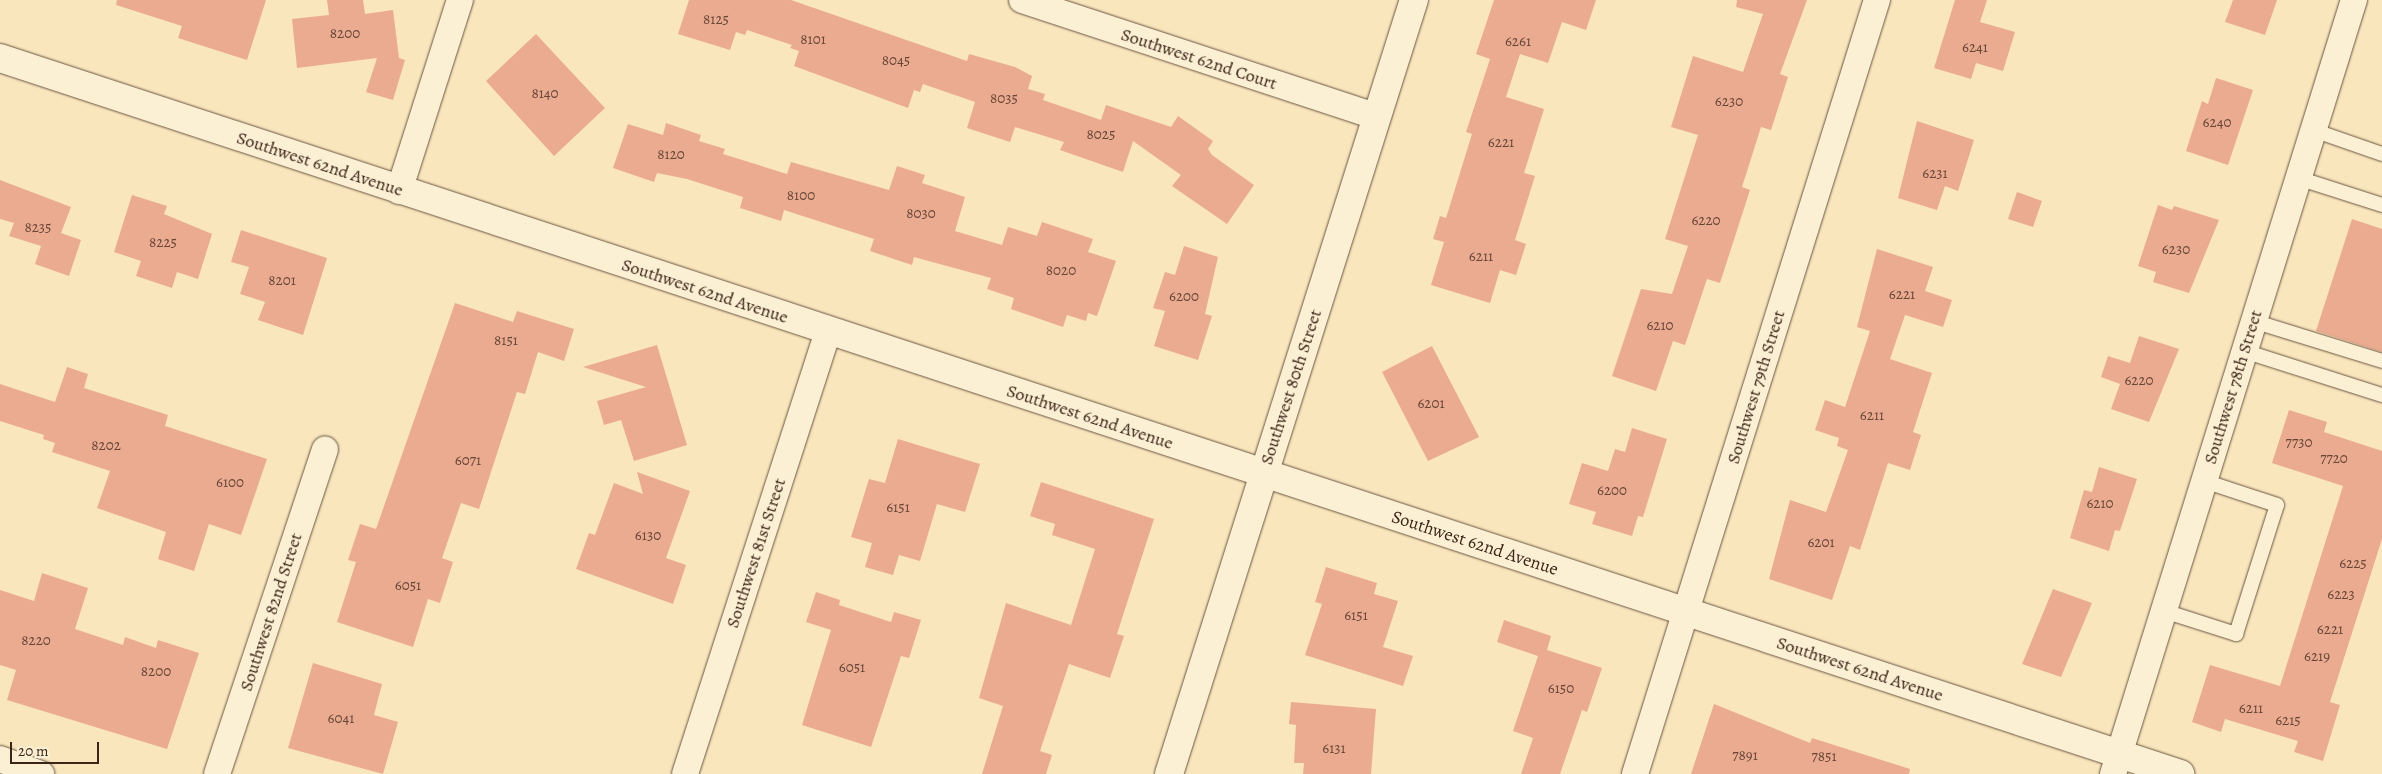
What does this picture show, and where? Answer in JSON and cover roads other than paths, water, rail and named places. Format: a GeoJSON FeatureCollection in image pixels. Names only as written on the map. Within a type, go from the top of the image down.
{"type":"FeatureCollection","features":[{"type":"Feature","properties":{"kind":"street"},"geometry":{"type":"LineString","coordinates":[[399,191],[460,0]]}},
{"type":"Feature","properties":{"kind":"street","name":"Southwest 62nd Court"},"geometry":{"type":"LineString","coordinates":[[1022,0],[1377,117]]}},
{"type":"Feature","properties":{"kind":"street","name":"Southwest 80th Street"},"geometry":{"type":"LineString","coordinates":[[1169,774],[1414,0]]}},
{"type":"Feature","properties":{"kind":"street","name":"Southwest 79th Street"},"geometry":{"type":"LineString","coordinates":[[1635,774],[1877,0]]}},
{"type":"Feature","properties":{"kind":"street","name":"Southwest 78th Street"},"geometry":{"type":"LineString","coordinates":[[2116,764],[2354,0]]}},
{"type":"Feature","properties":{"kind":"street","name":"Southwest 62nd Avenue"},"geometry":{"type":"LineString","coordinates":[[0,58],[399,191],[1685,612],[2116,764],[2180,774]]}},
{"type":"Feature","properties":{"kind":"street","name":"Southwest 81st Street"},"geometry":{"type":"LineString","coordinates":[[685,774],[828,332]]}},
{"type":"Feature","properties":{"kind":"street","name":"Southwest 82nd Street"},"geometry":{"type":"LineString","coordinates":[[217,774],[325,450]]}},
{"type":"Feature","properties":{"kind":"street"},"geometry":{"type":"LineString","coordinates":[[0,759],[41,774]]}},
{"type":"Feature","properties":{"kind":"lane"},"geometry":{"type":"LineString","coordinates":[[2313,130],[2382,154]]}},
{"type":"Feature","properties":{"kind":"lane"},"geometry":{"type":"LineString","coordinates":[[2298,178],[2382,205]]}},
{"type":"Feature","properties":{"kind":"lane"},"geometry":{"type":"LineString","coordinates":[[2253,321],[2382,361]]}},
{"type":"Feature","properties":{"kind":"lane"},"geometry":{"type":"LineString","coordinates":[[2244,351],[2382,396]]}},
{"type":"Feature","properties":{"kind":"lane"},"geometry":{"type":"LineString","coordinates":[[2164,611],[2236,634],[2277,504],[2204,481]]}}]}
